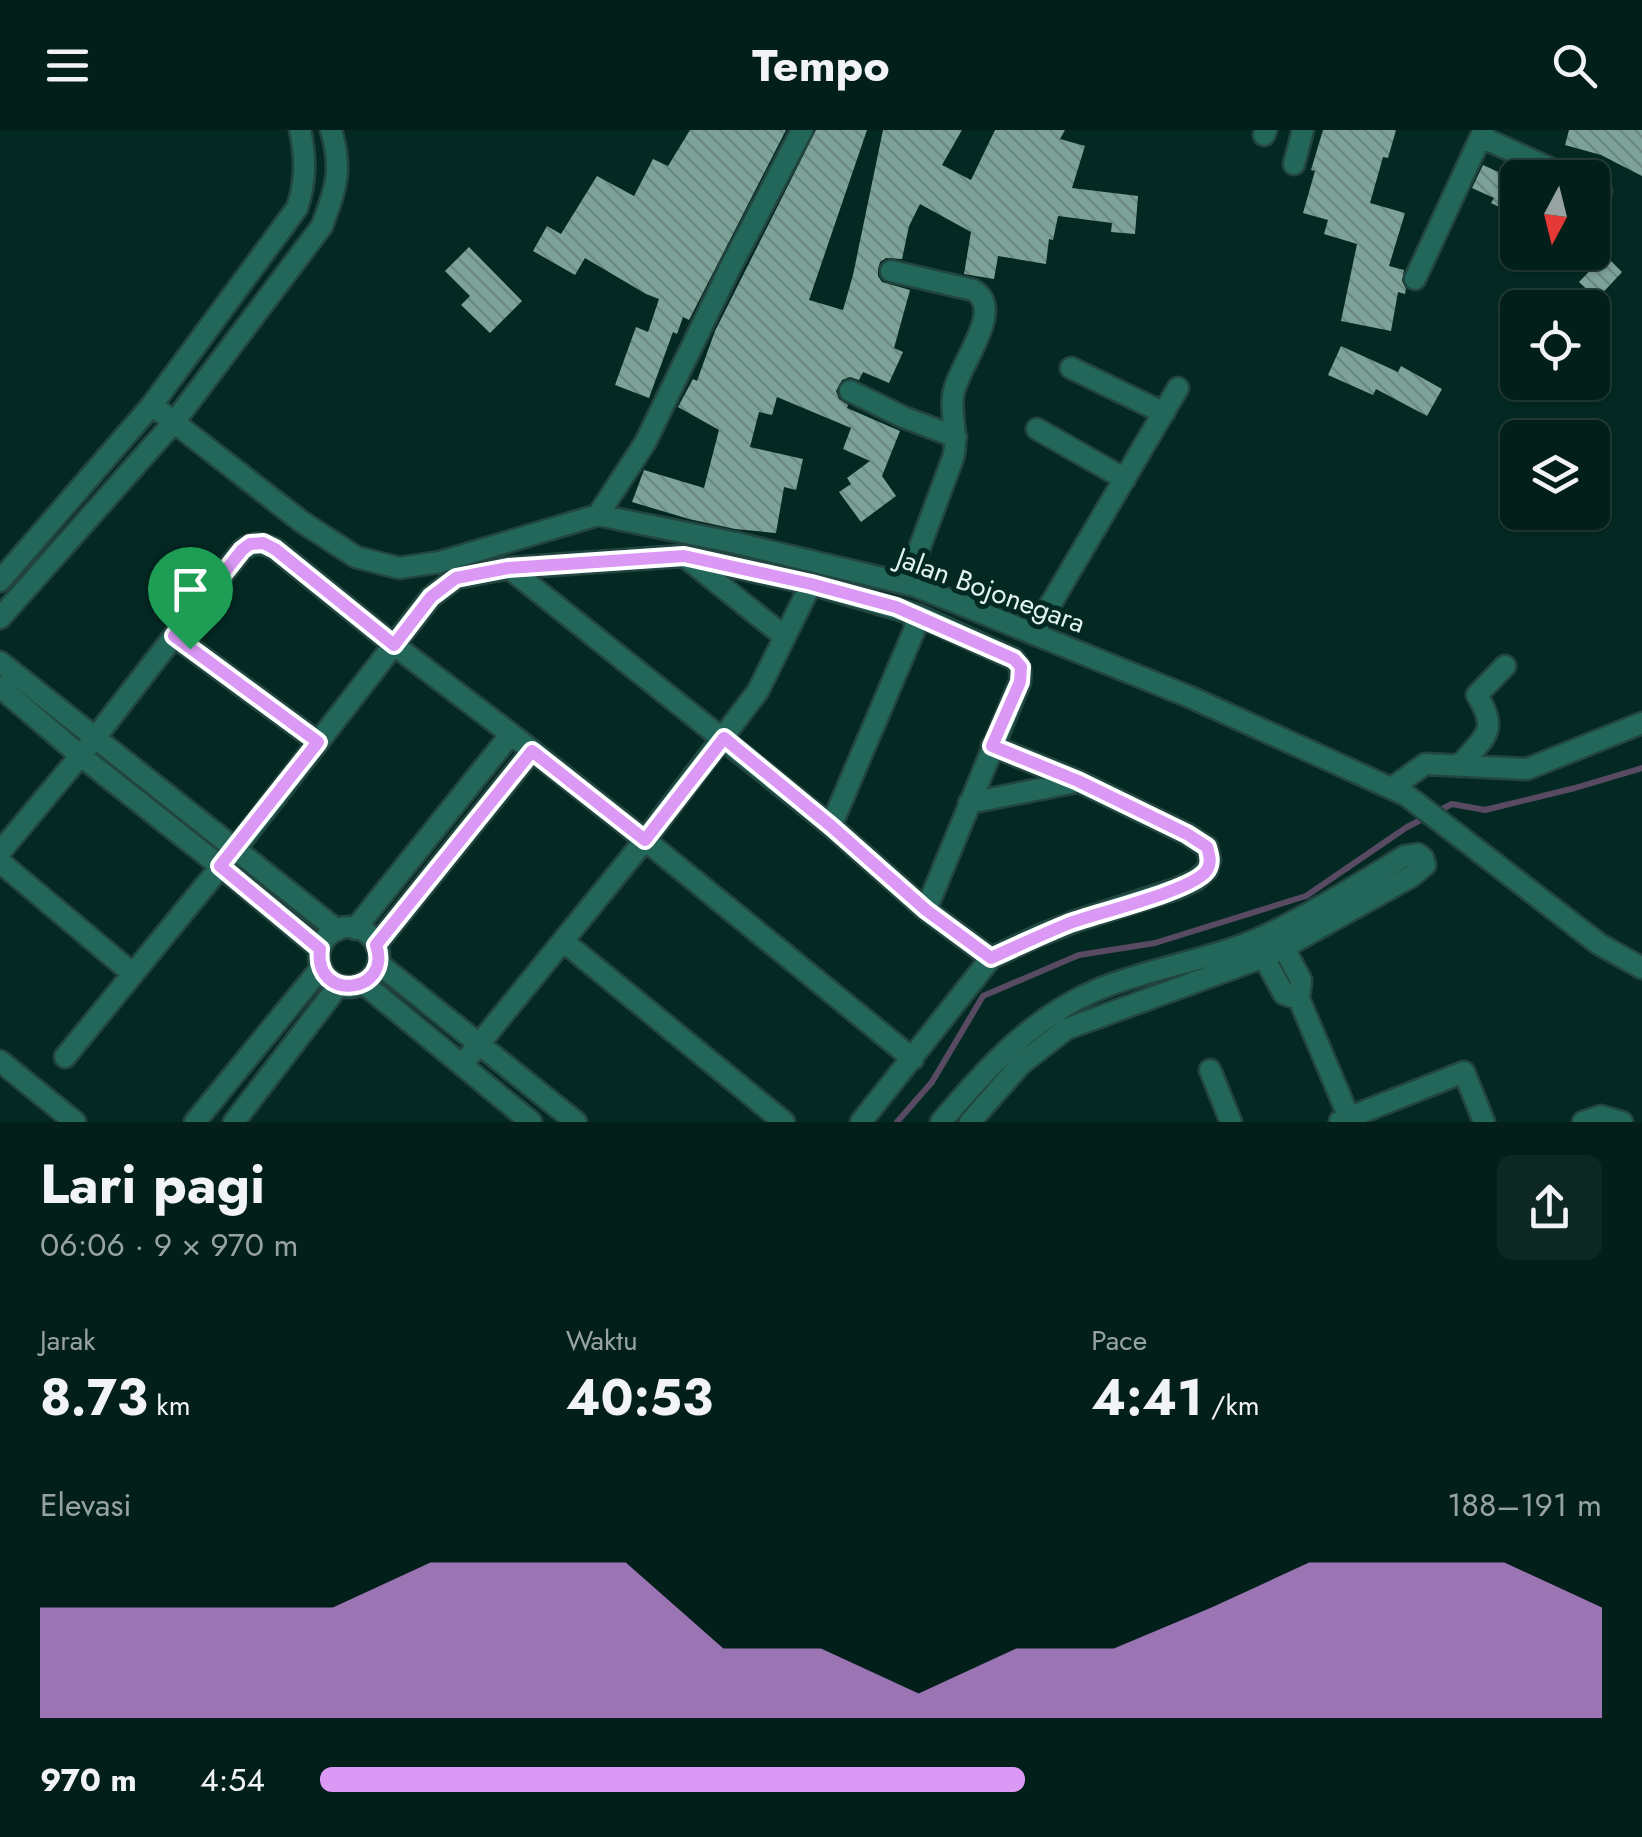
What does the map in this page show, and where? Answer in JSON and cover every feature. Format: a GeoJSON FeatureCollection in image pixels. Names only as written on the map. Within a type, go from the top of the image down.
{"type":"FeatureCollection","features":[{"type":"Feature","properties":{"kind":"street"},"geometry":{"type":"LineString","coordinates":[[0,581],[152,406],[297,208],[304,186],[300,130]]}},
{"type":"Feature","properties":{"kind":"street"},"geometry":{"type":"LineString","coordinates":[[0,618],[175,421],[322,226],[335,188],[338,155],[331,130]]}},
{"type":"Feature","properties":{"kind":"street"},"geometry":{"type":"LineString","coordinates":[[598,514],[662,411],[801,130]]}},
{"type":"Feature","properties":{"kind":"street"},"geometry":{"type":"LineString","coordinates":[[1294,164],[1303,130]]}},
{"type":"Feature","properties":{"kind":"street"},"geometry":{"type":"LineString","coordinates":[[1415,279],[1482,134],[1534,160]]}},
{"type":"Feature","properties":{"kind":"street"},"geometry":{"type":"LineString","coordinates":[[891,272],[973,290],[986,304],[983,324],[955,389],[954,458],[906,584]]}},
{"type":"Feature","properties":{"kind":"street"},"geometry":{"type":"LineString","coordinates":[[1071,368],[1164,412]]}},
{"type":"Feature","properties":{"kind":"street"},"geometry":{"type":"LineString","coordinates":[[1034,634],[1178,388]]}},
{"type":"Feature","properties":{"kind":"street"},"geometry":{"type":"LineString","coordinates":[[850,391],[956,437]]}},
{"type":"Feature","properties":{"kind":"street","name":"Jalan Bojonegara"},"geometry":{"type":"LineString","coordinates":[[152,406],[302,522],[356,557],[399,568],[440,562],[598,514],[906,584],[1190,698],[1399,791],[1599,944],[1642,968]]}},
{"type":"Feature","properties":{"kind":"street"},"geometry":{"type":"LineString","coordinates":[[1037,428],[1125,478]]}},
{"type":"Feature","properties":{"kind":"street"},"geometry":{"type":"LineString","coordinates":[[0,852],[242,550],[250,544],[263,543],[645,840],[912,1059]]}},
{"type":"Feature","properties":{"kind":"street"},"geometry":{"type":"LineString","coordinates":[[684,556],[786,637]]}},
{"type":"Feature","properties":{"kind":"street"},"geometry":{"type":"LineString","coordinates":[[65,1057],[236,848],[431,597],[456,578],[508,568],[684,556],[811,584],[917,615],[1014,659],[1021,667],[1020,682],[926,910]]}},
{"type":"Feature","properties":{"kind":"street"},"geometry":{"type":"LineString","coordinates":[[508,568],[724,738],[926,910],[991,958]]}},
{"type":"Feature","properties":{"kind":"street"},"geometry":{"type":"LineString","coordinates":[[462,1065],[724,738],[758,691],[811,584]]}},
{"type":"Feature","properties":{"kind":"street"},"geometry":{"type":"LineString","coordinates":[[831,826],[914,631],[917,615]]}},
{"type":"Feature","properties":{"kind":"street"},"geometry":{"type":"LineString","coordinates":[[174,636],[318,742]]}},
{"type":"Feature","properties":{"kind":"street"},"geometry":{"type":"LineString","coordinates":[[0,662],[236,848],[346,929],[368,934],[377,954],[576,1122]]}},
{"type":"Feature","properties":{"kind":"street"},"geometry":{"type":"LineString","coordinates":[[1459,766],[1490,724],[1477,694],[1505,666]]}},
{"type":"Feature","properties":{"kind":"street"},"geometry":{"type":"LineString","coordinates":[[0,688],[220,866],[320,958],[326,976],[339,985],[354,986],[371,977],[377,954],[532,751]]}},
{"type":"Feature","properties":{"kind":"street"},"geometry":{"type":"LineString","coordinates":[[1399,791],[1425,764],[1526,769],[1642,723]]}},
{"type":"Feature","properties":{"kind":"street"},"geometry":{"type":"LineString","coordinates":[[195,1122],[320,958],[324,940],[346,929],[511,734]]}},
{"type":"Feature","properties":{"kind":"street"},"geometry":{"type":"LineString","coordinates":[[860,1122],[991,958],[1076,921],[1176,889],[1207,870],[1207,847],[1187,834],[1078,781],[992,746]]}},
{"type":"Feature","properties":{"kind":"street"},"geometry":{"type":"LineString","coordinates":[[969,803],[1078,781]]}},
{"type":"Feature","properties":{"kind":"street"},"geometry":{"type":"LineString","coordinates":[[941,1122],[1031,1028],[1065,1006],[1098,989],[1269,944],[1404,856],[1418,854],[1423,858],[1426,864],[1412,876],[1269,944],[1066,1028],[1021,1064],[970,1122]]}},
{"type":"Feature","properties":{"kind":"street"},"geometry":{"type":"LineString","coordinates":[[0,862],[132,973]]}},
{"type":"Feature","properties":{"kind":"street"},"geometry":{"type":"LineString","coordinates":[[563,941],[784,1122]]}},
{"type":"Feature","properties":{"kind":"street"},"geometry":{"type":"LineString","coordinates":[[1269,944],[1284,994],[1299,999],[1346,1120],[1464,1072],[1484,1122]]}},
{"type":"Feature","properties":{"kind":"street"},"geometry":{"type":"LineString","coordinates":[[363,983],[531,1122]]}},
{"type":"Feature","properties":{"kind":"street"},"geometry":{"type":"LineString","coordinates":[[234,1122],[339,985]]}},
{"type":"Feature","properties":{"kind":"street"},"geometry":{"type":"LineString","coordinates":[[1031,1028],[1043,1047]]}},
{"type":"Feature","properties":{"kind":"street"},"geometry":{"type":"LineString","coordinates":[[0,1061],[75,1122]]}},
{"type":"Feature","properties":{"kind":"street"},"geometry":{"type":"LineString","coordinates":[[1210,1070],[1231,1122]]}},
{"type":"Feature","properties":{"kind":"street"},"geometry":{"type":"LineString","coordinates":[[1583,1122],[1601,1116],[1622,1122]]}},
{"type":"Feature","properties":{"kind":"building"},"geometry":{"type":"Polygon","coordinates":[[[690,130],[786,130],[689,320],[683,317],[677,334],[673,332],[649,398],[615,385],[636,327],[648,332],[659,299],[585,258],[575,275],[533,251],[547,226],[561,234],[597,176],[634,196],[653,159],[668,166],[690,130]]]}},
{"type":"Feature","properties":{"kind":"building"},"geometry":{"type":"Polygon","coordinates":[[[816,130],[867,130],[809,300],[843,310],[883,130],[962,130],[942,165],[971,180],[995,130],[1065,130],[1060,139],[1085,146],[1072,188],[1138,196],[1135,234],[1111,232],[1112,223],[1058,216],[1053,240],[1049,239],[1046,264],[998,256],[994,279],[964,274],[971,232],[920,204],[909,226],[902,259],[886,258],[878,269],[882,282],[910,290],[894,348],[903,352],[889,383],[863,372],[859,380],[842,380],[836,391],[847,408],[900,431],[882,476],[896,496],[861,522],[839,492],[851,484],[847,478],[870,461],[843,449],[851,428],[777,397],[772,415],[759,412],[750,447],[803,459],[796,490],[784,487],[776,533],[735,529],[632,502],[644,470],[704,488],[719,430],[678,407],[693,379],[697,381],[715,331],[816,130]]]}},
{"type":"Feature","properties":{"kind":"building"},"geometry":{"type":"Polygon","coordinates":[[[1323,130],[1396,130],[1388,158],[1383,157],[1370,203],[1405,213],[1389,266],[1404,270],[1402,281],[1406,289],[1405,294],[1398,292],[1391,331],[1341,321],[1357,244],[1324,234],[1328,220],[1303,213],[1323,130]]]}},
{"type":"Feature","properties":{"kind":"building"},"geometry":{"type":"Polygon","coordinates":[[[1569,130],[1642,130],[1642,176],[1601,155],[1565,145],[1569,130]]]}},
{"type":"Feature","properties":{"kind":"building"},"geometry":{"type":"Polygon","coordinates":[[[1483,165],[1500,173],[1500,207],[1491,203],[1494,198],[1472,188],[1483,165]]]}},
{"type":"Feature","properties":{"kind":"building"},"geometry":{"type":"Polygon","coordinates":[[[469,247],[522,301],[490,333],[461,305],[470,296],[445,271],[469,247]]]}},
{"type":"Feature","properties":{"kind":"building"},"geometry":{"type":"Polygon","coordinates":[[[1610,260],[1622,272],[1605,290],[1587,290],[1579,282],[1591,270],[1610,270],[1610,260]]]}},
{"type":"Feature","properties":{"kind":"building"},"geometry":{"type":"Polygon","coordinates":[[[1341,346],[1398,372],[1401,366],[1442,389],[1427,416],[1376,389],[1373,395],[1328,375],[1341,346]]]}},
{"type":"Feature","properties":{"kind":"waterway"},"geometry":{"type":"LineString","coordinates":[[897,1122],[932,1082],[983,996],[1079,955],[1155,943],[1306,896],[1407,827],[1452,804],[1485,810],[1642,768]]}},
{"type":"Feature","properties":{"kind":"route"},"geometry":{"type":"LineString","coordinates":[[263,543],[275,549],[394,645],[431,597],[456,578],[508,568],[684,556],[896,607],[1014,659],[1021,667],[1020,682],[992,746],[1078,781],[1187,834],[1207,847],[1210,860],[1207,870],[1196,880],[1176,889],[1076,921],[991,958],[926,910],[724,738],[645,840],[532,751],[376,945],[378,961],[371,977],[354,986],[344,986],[326,976],[321,968],[320,949],[220,866],[318,742],[190,649],[174,636],[250,544],[263,543]]}}]}
